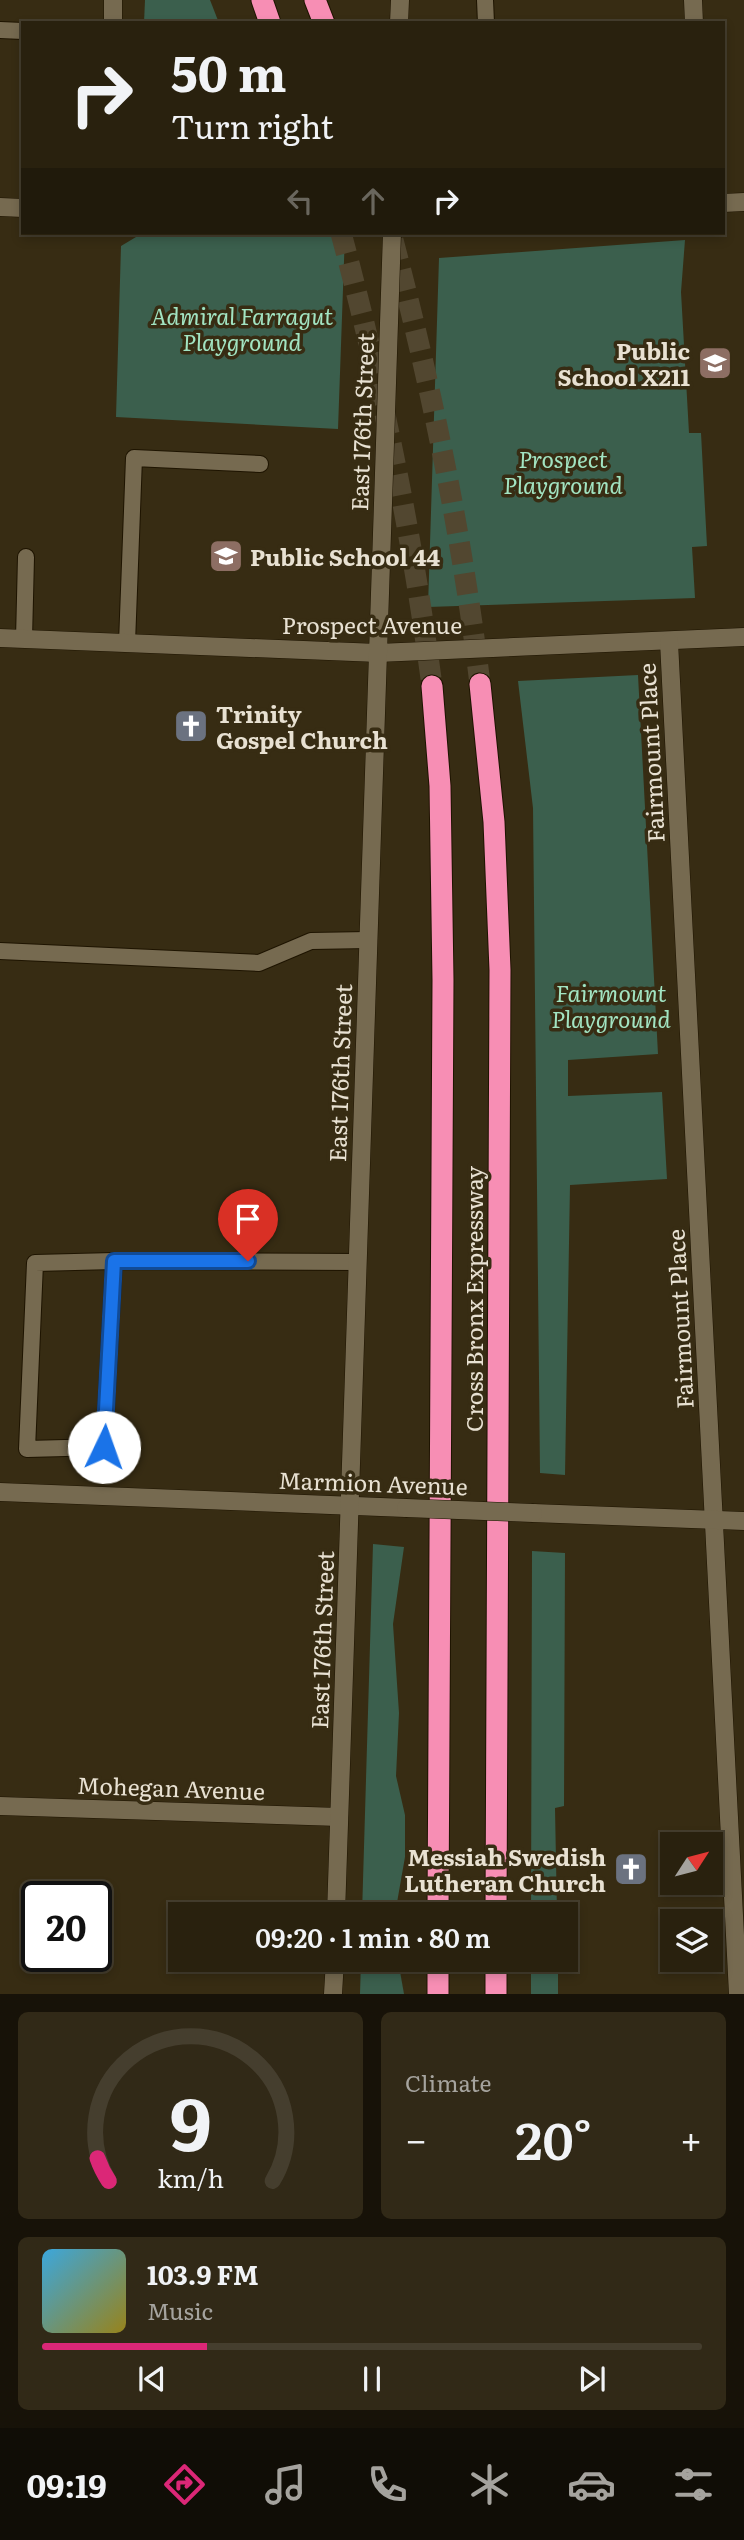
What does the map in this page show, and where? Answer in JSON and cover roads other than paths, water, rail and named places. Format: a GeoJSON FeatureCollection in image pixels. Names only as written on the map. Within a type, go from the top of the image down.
{"type":"FeatureCollection","features":[{"type":"Feature","properties":{"kind":"highway"},"geometry":{"type":"LineString","coordinates":[[262,0],[270,21]]}},
{"type":"Feature","properties":{"kind":"highway"},"geometry":{"type":"LineString","coordinates":[[315,0],[323,21]]}},
{"type":"Feature","properties":{"kind":"highway","name":"Cross Bronx Expressway"},"geometry":{"type":"LineString","coordinates":[[480,684],[497,871],[500,970],[496,1902]]}},
{"type":"Feature","properties":{"kind":"highway","name":"Cross Bronx Expressway"},"geometry":{"type":"LineString","coordinates":[[432,686],[440,799],[443,968],[438,1902]]}},
{"type":"Feature","properties":{"kind":"highway"},"geometry":{"type":"LineString","coordinates":[[438,1972],[438,1994]]}},
{"type":"Feature","properties":{"kind":"highway"},"geometry":{"type":"LineString","coordinates":[[496,1972],[496,1994]]}},
{"type":"Feature","properties":{"kind":"street"},"geometry":{"type":"LineString","coordinates":[[113,0],[113,21]]}},
{"type":"Feature","properties":{"kind":"street"},"geometry":{"type":"LineString","coordinates":[[399,21],[400,0]]}},
{"type":"Feature","properties":{"kind":"street"},"geometry":{"type":"LineString","coordinates":[[693,0],[694,21]]}},
{"type":"Feature","properties":{"kind":"street"},"geometry":{"type":"LineString","coordinates":[[725,203],[744,202]]}},
{"type":"Feature","properties":{"kind":"street"},"geometry":{"type":"LineString","coordinates":[[0,207],[21,208]]}},
{"type":"Feature","properties":{"kind":"street","name":"East 176th Street"},"geometry":{"type":"LineString","coordinates":[[336,1902],[392,235]]}},
{"type":"Feature","properties":{"kind":"street","name":"Prospect Avenue"},"geometry":{"type":"LineString","coordinates":[[0,638],[378,653],[744,637]]}},
{"type":"Feature","properties":{"kind":"street","name":"Fairmount Place"},"geometry":{"type":"LineString","coordinates":[[669,642],[738,1994]]}},
{"type":"Feature","properties":{"kind":"street","name":"Marmion Avenue"},"geometry":{"type":"LineString","coordinates":[[0,1492],[744,1521]]}},
{"type":"Feature","properties":{"kind":"street","name":"Mohegan Avenue"},"geometry":{"type":"LineString","coordinates":[[0,1806],[339,1817]]}},
{"type":"Feature","properties":{"kind":"street"},"geometry":{"type":"LineString","coordinates":[[333,1994],[334,1972]]}},
{"type":"Feature","properties":{"kind":"lane"},"geometry":{"type":"LineString","coordinates":[[485,0],[486,21]]}},
{"type":"Feature","properties":{"kind":"lane"},"geometry":{"type":"LineString","coordinates":[[0,30],[21,31]]}},
{"type":"Feature","properties":{"kind":"lane"},"geometry":{"type":"LineString","coordinates":[[127,643],[134,458],[260,464]]}},
{"type":"Feature","properties":{"kind":"lane"},"geometry":{"type":"LineString","coordinates":[[24,639],[26,556]]}},
{"type":"Feature","properties":{"kind":"lane"},"geometry":{"type":"LineString","coordinates":[[0,951],[259,963],[311,941],[368,940]]}},
{"type":"Feature","properties":{"kind":"lane"},"geometry":{"type":"LineString","coordinates":[[114,1261],[104,1447],[27,1449],[34,1263],[114,1261],[358,1262]]}},
{"type":"Feature","properties":{"kind":"tunnel"},"geometry":{"type":"LineString","coordinates":[[342,235],[394,458],[432,686]]}},
{"type":"Feature","properties":{"kind":"tunnel"},"geometry":{"type":"LineString","coordinates":[[393,240],[444,461],[480,684]]}},
{"type":"Feature","properties":{"kind":"place","name":"Public School X211"},"geometry":{"type":"Point","coordinates":[715,363]}},
{"type":"Feature","properties":{"kind":"place","name":"Public School 44"},"geometry":{"type":"Point","coordinates":[226,556]}},
{"type":"Feature","properties":{"kind":"place","name":"Trinity Gospel Church"},"geometry":{"type":"Point","coordinates":[191,726]}},
{"type":"Feature","properties":{"kind":"place","name":"Messiah Swedish Lutheran Church"},"geometry":{"type":"Point","coordinates":[631,1869]}},
{"type":"Feature","properties":{"kind":"park label","name":"Admiral Farragut Playground"},"geometry":{"type":"Point","coordinates":[242,328]}},
{"type":"Feature","properties":{"kind":"park label","name":"Prospect Playground"},"geometry":{"type":"Point","coordinates":[563,471]}},
{"type":"Feature","properties":{"kind":"park label","name":"Fairmount Playground"},"geometry":{"type":"Point","coordinates":[611,1005]}}]}
